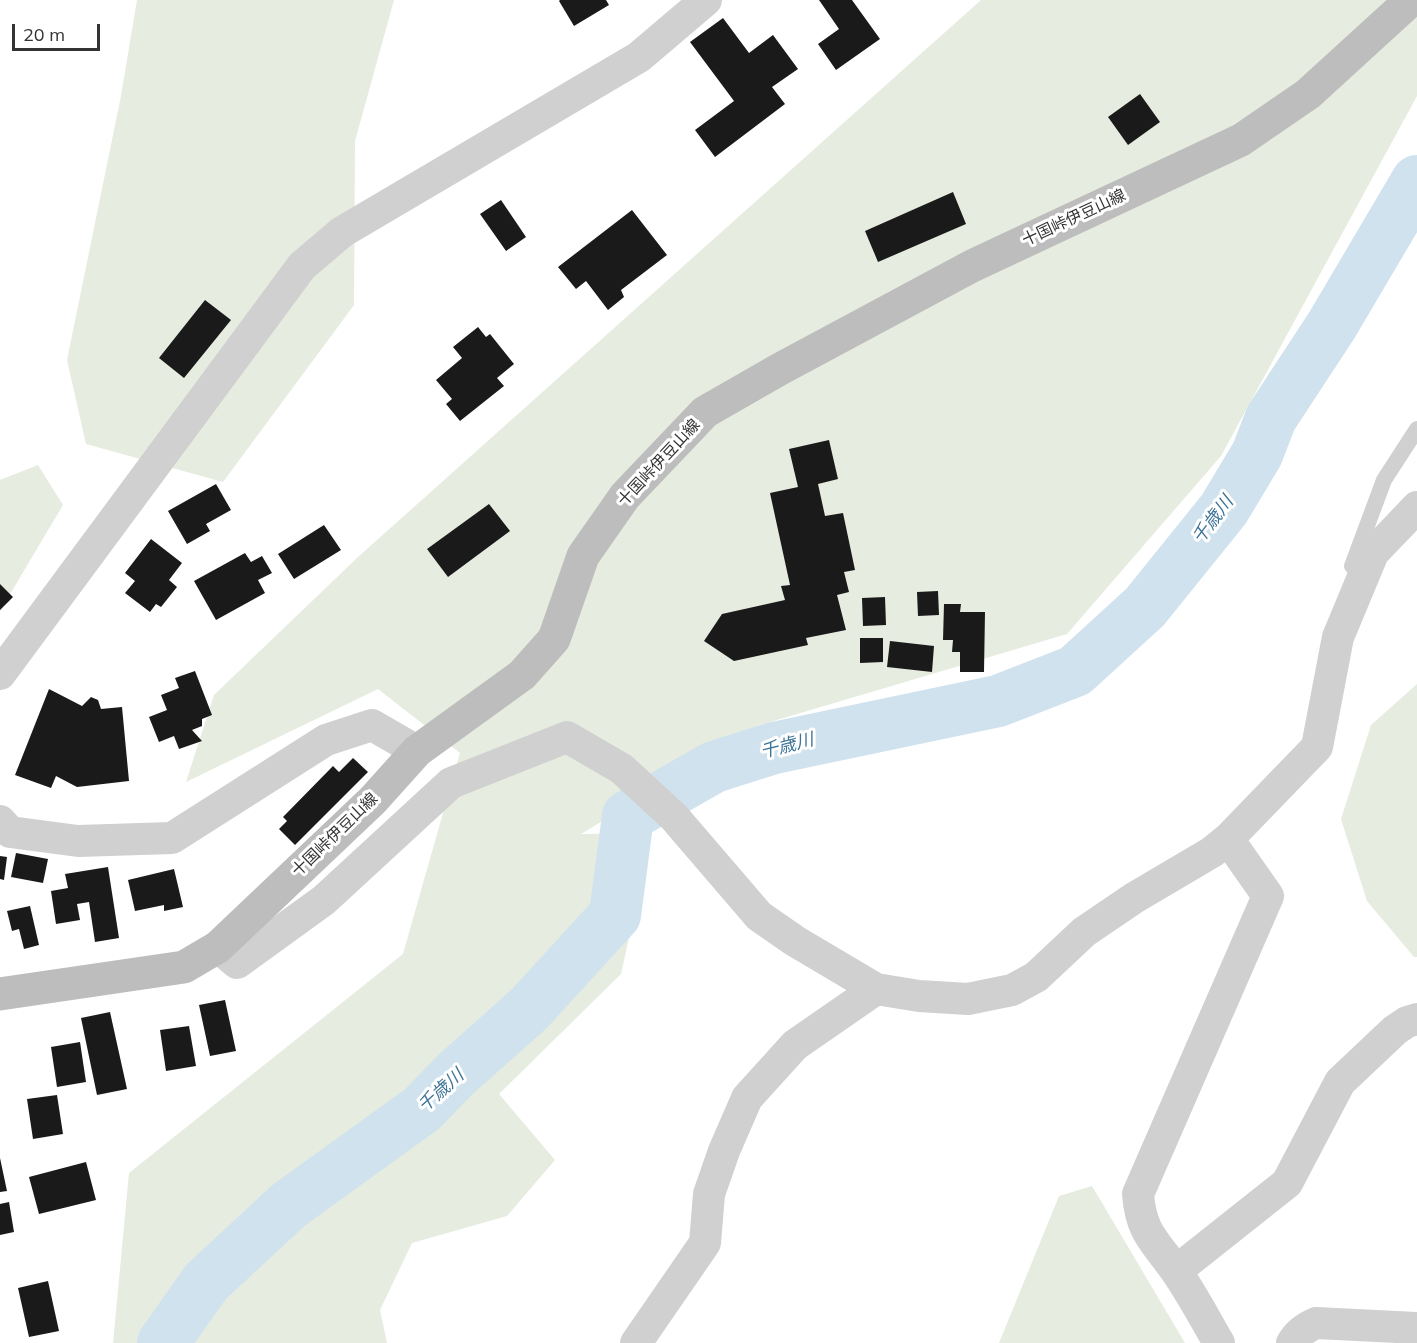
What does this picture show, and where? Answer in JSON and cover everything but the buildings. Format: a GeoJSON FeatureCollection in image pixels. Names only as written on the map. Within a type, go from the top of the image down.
{"type":"FeatureCollection","features":[{"type":"Feature","properties":{"kind":"main road","name":"十国峠伊豆山線"},"geometry":{"type":"LineString","coordinates":[[0,994],[184,967],[218,947],[373,800],[417,752],[522,675],[554,639],[583,556],[625,496],[705,412],[972,266],[1241,140],[1308,94],[1411,0]]}},
{"type":"Feature","properties":{"kind":"street"},"geometry":{"type":"LineString","coordinates":[[0,674],[302,266],[342,232],[639,57],[706,0]]}},
{"type":"Feature","properties":{"kind":"street"},"geometry":{"type":"LineString","coordinates":[[218,947],[237,963],[324,900],[451,783],[567,737],[622,769],[674,817],[759,916],[876,989],[919,996],[968,999],[1012,990],[1036,977],[1084,932],[1134,898],[1212,852],[1228,839],[1317,747],[1338,637],[1373,553],[1417,507]]}},
{"type":"Feature","properties":{"kind":"street"},"geometry":{"type":"LineString","coordinates":[[0,820],[10,832],[78,841],[172,838],[326,740],[372,725],[417,752]]}},
{"type":"Feature","properties":{"kind":"street"},"geometry":{"type":"LineString","coordinates":[[1219,1343],[1176,1271],[1153,1243],[1140,1215],[1138,1194],[1268,896],[1228,839]]}},
{"type":"Feature","properties":{"kind":"street"},"geometry":{"type":"LineString","coordinates":[[636,1343],[705,1243],[709,1194],[724,1151],[747,1098],[795,1045],[876,989]]}},
{"type":"Feature","properties":{"kind":"street"},"geometry":{"type":"LineString","coordinates":[[1176,1271],[1287,1183],[1340,1082],[1395,1030],[1417,1019]]}},
{"type":"Feature","properties":{"kind":"street"},"geometry":{"type":"LineString","coordinates":[[1292,1343],[1305,1328],[1316,1323],[1417,1328]]}},
{"type":"Feature","properties":{"kind":"lane"},"geometry":{"type":"LineString","coordinates":[[1346,618],[1340,598],[1384,480],[1417,429]]}},
{"type":"Feature","properties":{"kind":"shaded area"},"geometry":{"type":"Polygon","coordinates":[[[137,0],[394,0],[355,141],[354,305],[223,482],[86,444],[67,360],[121,96],[137,0]]]}},
{"type":"Feature","properties":{"kind":"shaded area"},"geometry":{"type":"Polygon","coordinates":[[[981,0],[1417,0],[1417,96],[1221,456],[1067,634],[760,725],[581,834],[652,833],[621,974],[499,1094],[555,1160],[507,1216],[412,1243],[380,1310],[387,1343],[113,1343],[129,1173],[403,954],[460,753],[378,689],[186,782],[214,695],[358,557],[981,0]]]}},
{"type":"Feature","properties":{"kind":"shaded area"},"geometry":{"type":"Polygon","coordinates":[[[38,465],[63,505],[0,611],[0,480],[38,465]]]}},
{"type":"Feature","properties":{"kind":"shaded area"},"geometry":{"type":"Polygon","coordinates":[[[1417,684],[1417,957],[1414,957],[1367,901],[1341,819],[1371,725],[1417,684]]]}},
{"type":"Feature","properties":{"kind":"shaded area"},"geometry":{"type":"Polygon","coordinates":[[[1092,1186],[1185,1343],[999,1343],[1059,1196],[1092,1186]]]}},
{"type":"Feature","properties":{"kind":"waterway","name":"千歳川"},"geometry":{"type":"LineString","coordinates":[[163,1343],[206,1282],[289,1205],[422,1109],[456,1074],[529,1009],[615,915],[628,816],[714,767],[774,748],[998,701],[1075,671],[1145,607],[1224,509],[1257,454],[1271,418],[1332,325],[1417,181]]}}]}
